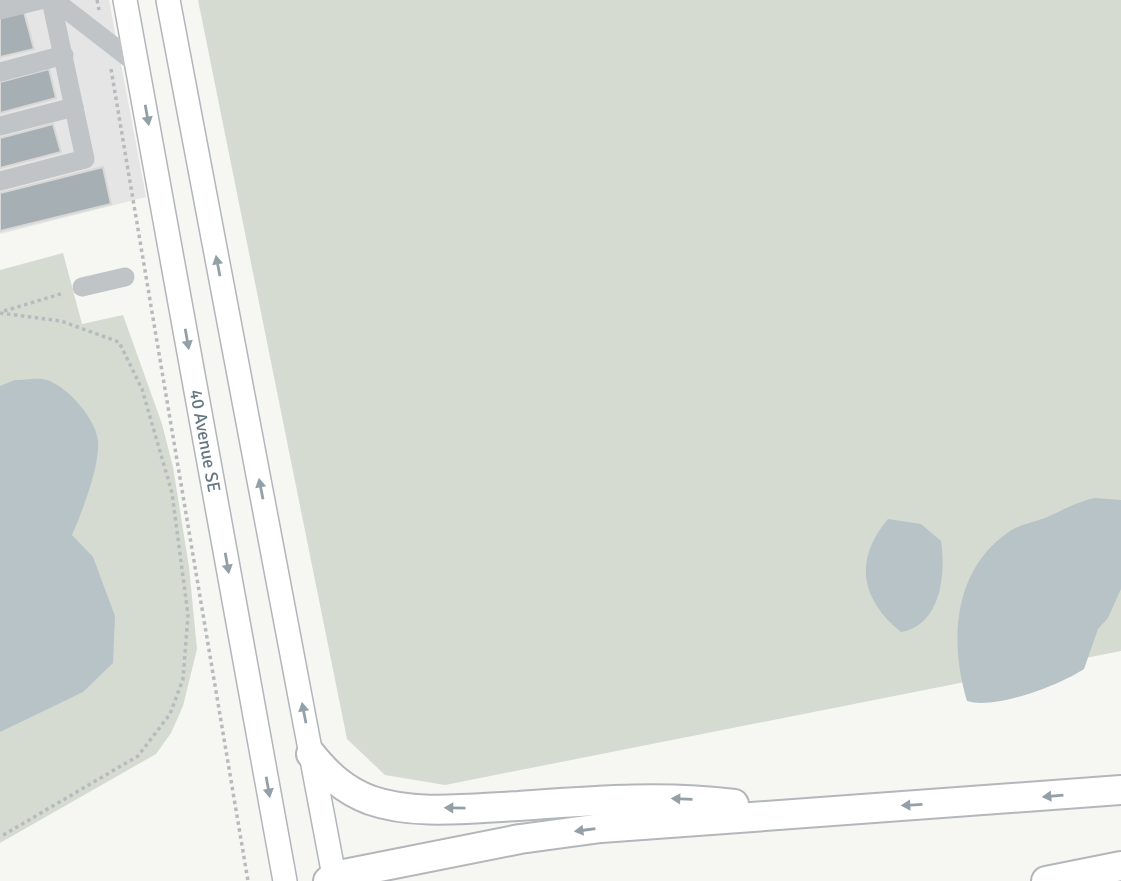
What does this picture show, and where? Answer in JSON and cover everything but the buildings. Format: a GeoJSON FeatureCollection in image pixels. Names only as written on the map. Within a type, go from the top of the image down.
{"type":"FeatureCollection","features":[{"type":"Feature","properties":{"kind":"highway"},"geometry":{"type":"LineString","coordinates":[[312,754],[344,788],[371,800],[397,806],[467,809],[650,799],[703,800],[799,811]]}},
{"type":"Feature","properties":{"kind":"highway"},"geometry":{"type":"LineString","coordinates":[[332,879],[574,831],[799,811],[1121,790]]}},
{"type":"Feature","properties":{"kind":"highway"},"geometry":{"type":"LineString","coordinates":[[1046,881],[1121,866]]}},
{"type":"Feature","properties":{"kind":"main road","name":"40 Avenue SE"},"geometry":{"type":"LineString","coordinates":[[125,0],[285,881]]}},
{"type":"Feature","properties":{"kind":"main road"},"geometry":{"type":"LineString","coordinates":[[168,0],[312,754],[332,879]]}},
{"type":"Feature","properties":{"kind":"lane"},"geometry":{"type":"LineString","coordinates":[[0,10],[40,0]]}},
{"type":"Feature","properties":{"kind":"lane"},"geometry":{"type":"LineString","coordinates":[[53,0],[138,65]]}},
{"type":"Feature","properties":{"kind":"lane"},"geometry":{"type":"LineString","coordinates":[[0,181],[85,159],[53,0]]}},
{"type":"Feature","properties":{"kind":"lane"},"geometry":{"type":"LineString","coordinates":[[0,72],[64,55]]}},
{"type":"Feature","properties":{"kind":"lane"},"geometry":{"type":"LineString","coordinates":[[0,126],[74,107]]}},
{"type":"Feature","properties":{"kind":"lane"},"geometry":{"type":"LineString","coordinates":[[82,287],[125,277]]}},
{"type":"Feature","properties":{"kind":"path"},"geometry":{"type":"LineString","coordinates":[[97,0],[107,41],[248,881]]}},
{"type":"Feature","properties":{"kind":"path"},"geometry":{"type":"LineString","coordinates":[[0,313],[82,287]]}},
{"type":"Feature","properties":{"kind":"path"},"geometry":{"type":"LineString","coordinates":[[0,313],[61,321],[119,342],[142,389],[172,493],[188,615],[183,679],[170,714],[138,756],[0,837]]}},
{"type":"Feature","properties":{"kind":"shaded area"},"geometry":{"type":"Polygon","coordinates":[[[0,0],[109,0],[146,197],[0,234],[0,0]]]}},
{"type":"Feature","properties":{"kind":"shaded area"},"geometry":{"type":"Polygon","coordinates":[[[198,0],[1121,0],[1121,651],[445,785],[385,775],[347,739],[198,0]]]}},
{"type":"Feature","properties":{"kind":"shaded area"},"geometry":{"type":"Polygon","coordinates":[[[63,253],[82,324],[123,315],[162,424],[173,467],[189,567],[197,649],[183,706],[171,733],[156,754],[0,843],[0,270],[63,253]]]}},
{"type":"Feature","properties":{"kind":"shaded area"},"geometry":{"type":"Polygon","coordinates":[[[15,380],[47,380],[64,389],[87,414],[96,432],[98,451],[93,476],[72,535],[93,557],[115,616],[113,663],[83,692],[0,732],[0,386],[15,380]]]}},
{"type":"Feature","properties":{"kind":"shaded area"},"geometry":{"type":"Polygon","coordinates":[[[1095,498],[1121,500],[1121,589],[1108,618],[1098,629],[1084,669],[1044,689],[1010,699],[979,703],[967,701],[961,678],[958,631],[960,608],[977,565],[991,547],[1010,531],[1095,498]]]}},
{"type":"Feature","properties":{"kind":"shaded area"},"geometry":{"type":"Polygon","coordinates":[[[888,519],[921,524],[941,541],[941,582],[933,609],[914,627],[901,632],[877,607],[866,579],[870,549],[888,519]]]}}]}
